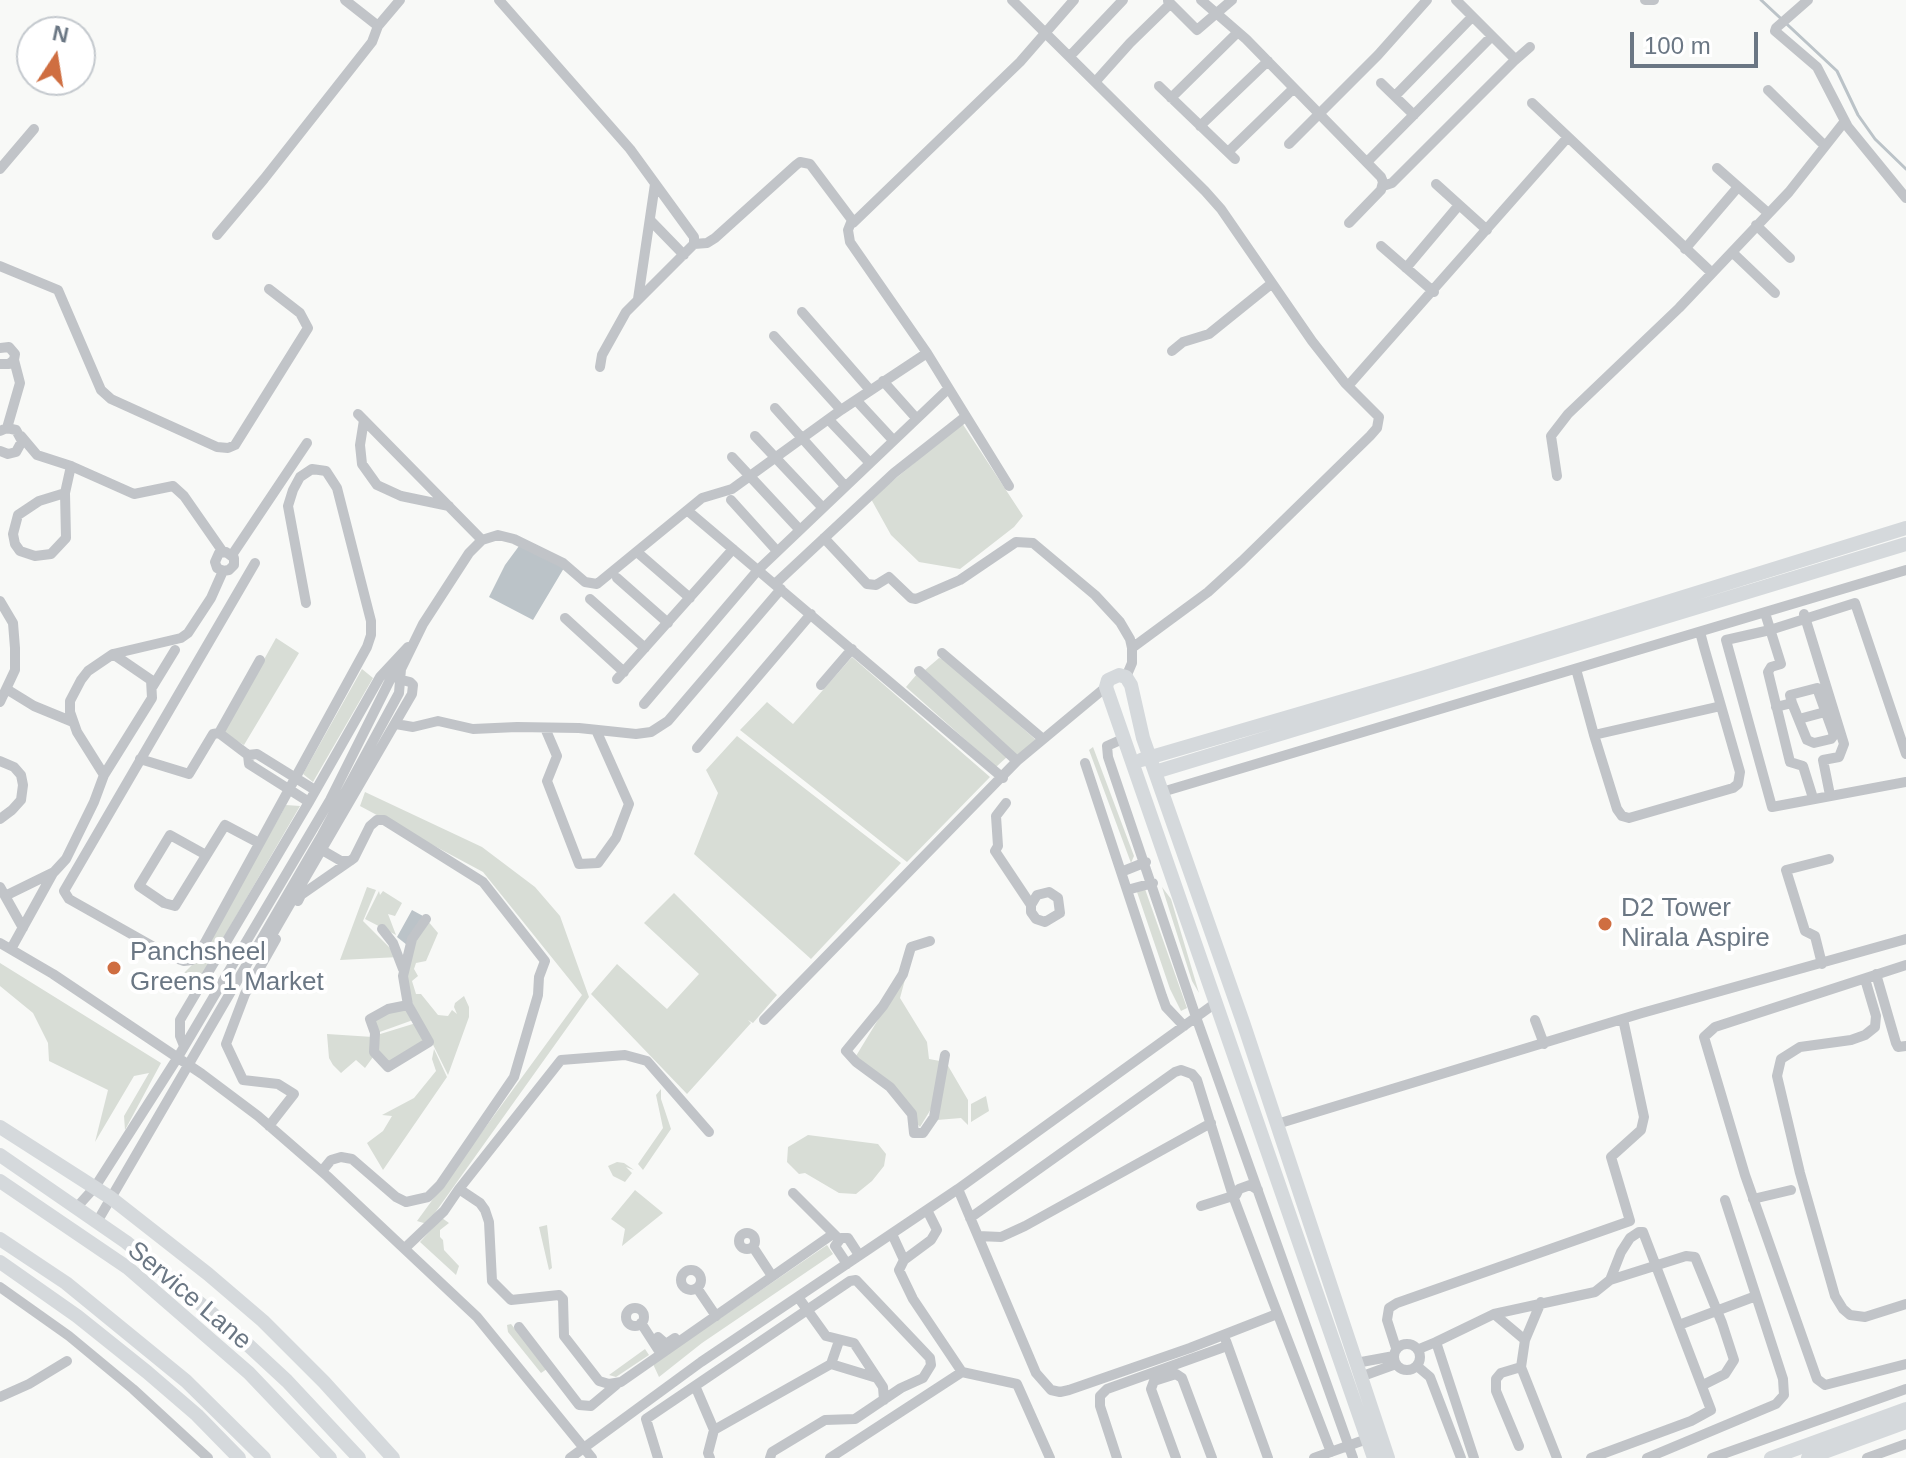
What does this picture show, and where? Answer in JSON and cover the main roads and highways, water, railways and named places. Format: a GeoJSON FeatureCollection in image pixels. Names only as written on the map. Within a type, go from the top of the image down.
{"type":"FeatureCollection","features":[{"type":"Feature","properties":{"kind":"waterway"},"geometry":{"type":"LineString","coordinates":[[1761,0],[1837,71],[1858,115],[1875,139],[1906,169]]}},
{"type":"Feature","properties":{"kind":"place","name":"D2 Tower Nirala Aspire"},"geometry":{"type":"Point","coordinates":[1605,924]}},
{"type":"Feature","properties":{"kind":"place","name":"Panchsheel Greens 1 Market"},"geometry":{"type":"Point","coordinates":[114,968]}}]}
